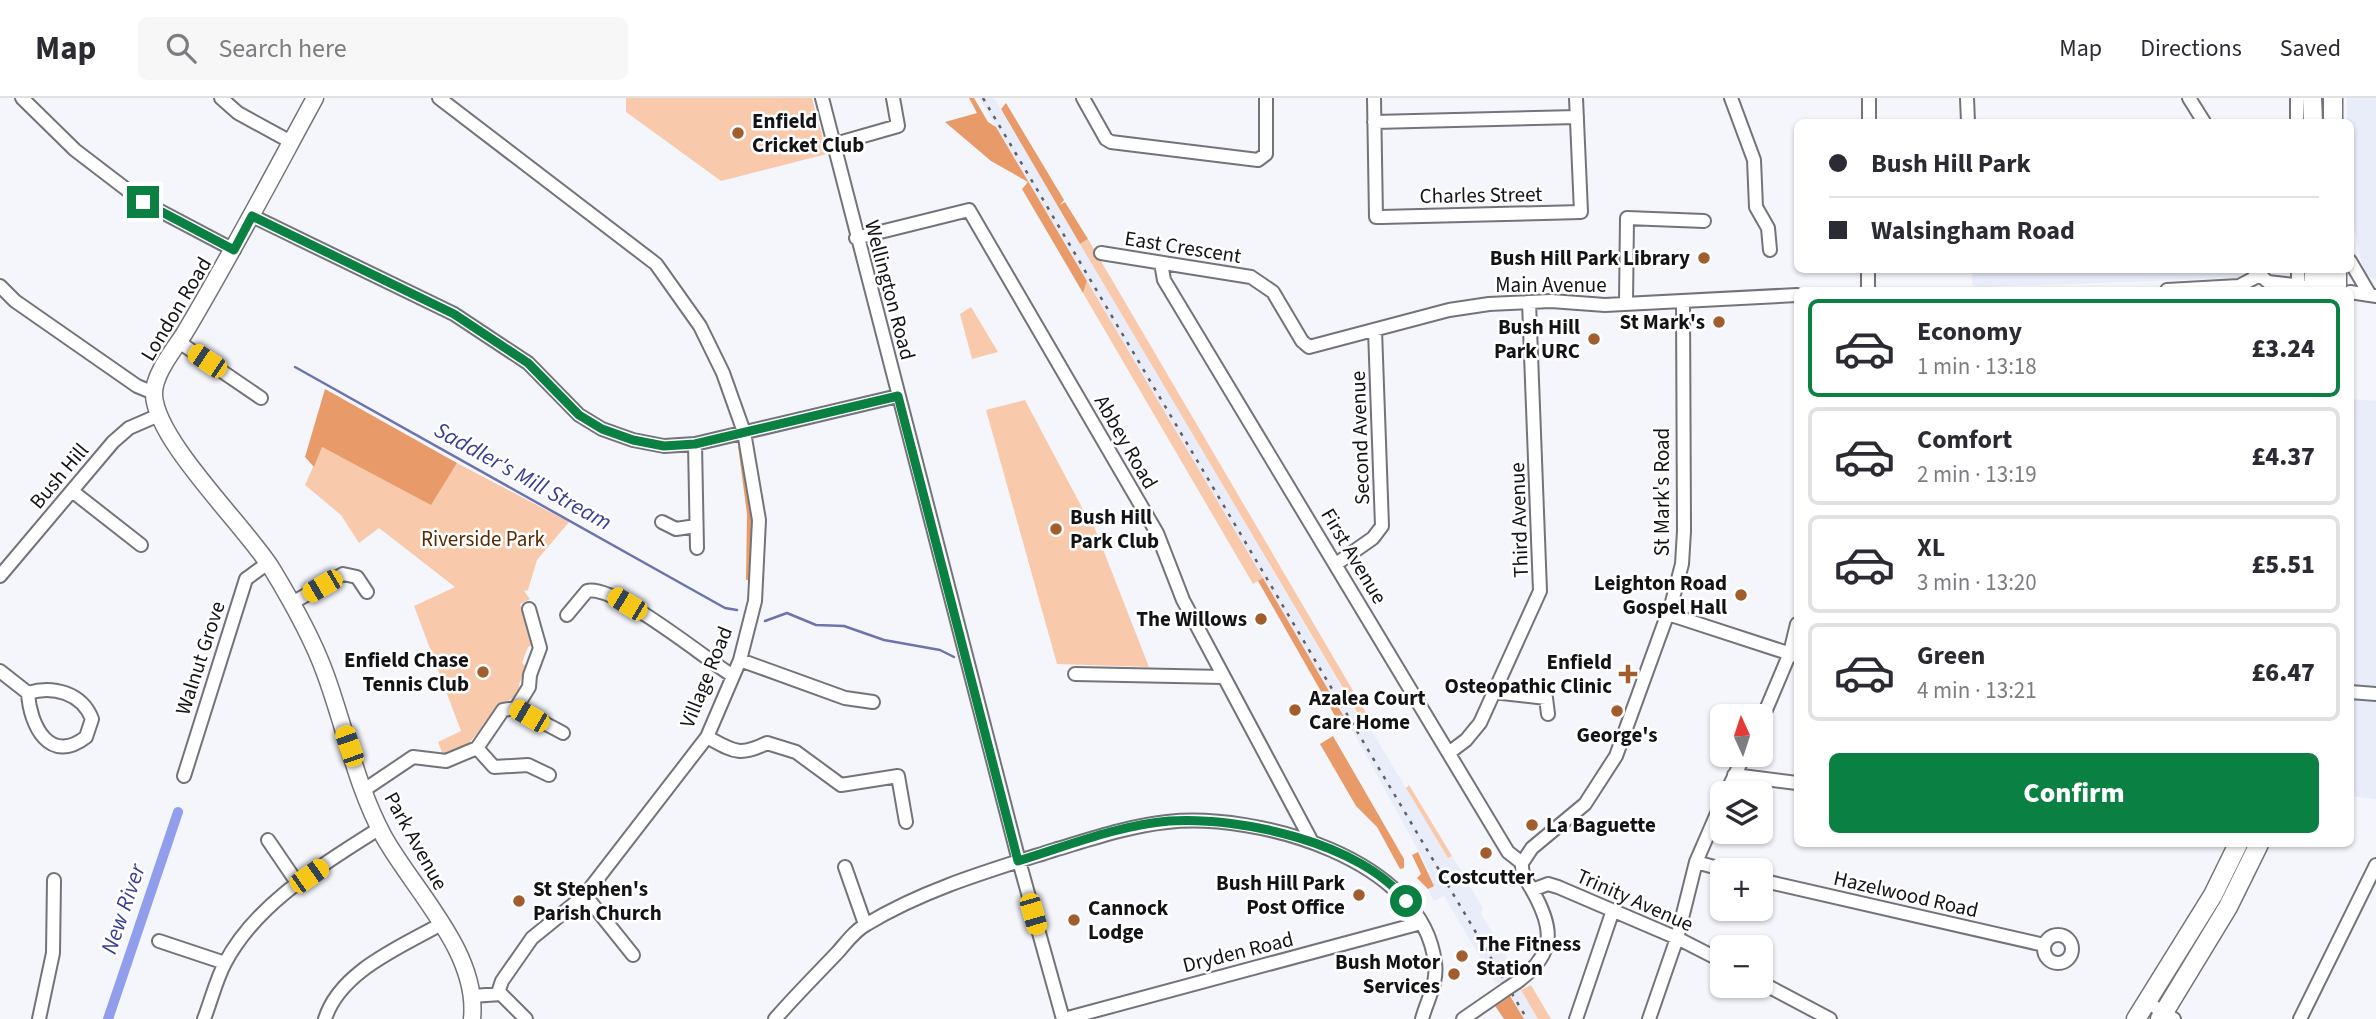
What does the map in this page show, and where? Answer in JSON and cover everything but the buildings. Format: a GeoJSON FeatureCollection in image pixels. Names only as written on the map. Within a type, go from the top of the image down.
{"type":"FeatureCollection","features":[{"type":"Feature","properties":{"kind":"highway"},"geometry":{"type":"LineString","coordinates":[[2312,98],[2313,119]]}},
{"type":"Feature","properties":{"kind":"highway"},"geometry":{"type":"LineString","coordinates":[[2333,98],[2333,119]]}},
{"type":"Feature","properties":{"kind":"highway"},"geometry":{"type":"LineString","coordinates":[[2136,1019],[2213,895],[2237,847]]}},
{"type":"Feature","properties":{"kind":"highway"},"geometry":{"type":"LineString","coordinates":[[2166,1017],[2228,907],[2258,847]]}},
{"type":"Feature","properties":{"kind":"main road","name":"London Road"},"geometry":{"type":"LineString","coordinates":[[153,393],[165,363],[234,250],[315,98]]}},
{"type":"Feature","properties":{"kind":"main road","name":"Park Avenue"},"geometry":{"type":"LineString","coordinates":[[153,393],[159,415],[183,456],[268,563],[292,603],[323,669],[364,790],[380,828],[463,958],[472,996]]}},
{"type":"Feature","properties":{"kind":"main road"},"geometry":{"type":"LineString","coordinates":[[472,996],[472,1019]]}},
{"type":"Feature","properties":{"kind":"street"},"geometry":{"type":"LineString","coordinates":[[22,98],[75,150],[143,202],[234,250]]}},
{"type":"Feature","properties":{"kind":"street"},"geometry":{"type":"LineString","coordinates":[[221,98],[238,113],[291,142]]}},
{"type":"Feature","properties":{"kind":"street","name":"Village Road"},"geometry":{"type":"LineString","coordinates":[[439,98],[656,264],[701,326],[723,373],[744,432],[759,520],[755,601],[740,660],[707,737],[585,895],[532,938],[502,981],[498,993]]}},
{"type":"Feature","properties":{"kind":"street","name":"Wellington Road"},"geometry":{"type":"LineString","coordinates":[[822,98],[1018,861],[1063,1019]]}},
{"type":"Feature","properties":{"kind":"street"},"geometry":{"type":"LineString","coordinates":[[835,144],[898,126],[893,98]]}},
{"type":"Feature","properties":{"kind":"street"},"geometry":{"type":"LineString","coordinates":[[1083,98],[1106,139],[1111,142],[1258,160],[1266,154],[1266,98]]}},
{"type":"Feature","properties":{"kind":"street"},"geometry":{"type":"LineString","coordinates":[[1374,98],[1374,122],[1577,117],[1576,98]]}},
{"type":"Feature","properties":{"kind":"street"},"geometry":{"type":"LineString","coordinates":[[1731,98],[1755,160],[1756,207],[1768,228],[1770,250]]}},
{"type":"Feature","properties":{"kind":"street"},"geometry":{"type":"LineString","coordinates":[[1869,98],[1869,119]]}},
{"type":"Feature","properties":{"kind":"street"},"geometry":{"type":"LineString","coordinates":[[1966,98],[1968,119]]}},
{"type":"Feature","properties":{"kind":"street"},"geometry":{"type":"LineString","coordinates":[[2189,98],[2202,119]]}},
{"type":"Feature","properties":{"kind":"street"},"geometry":{"type":"LineString","coordinates":[[2297,98],[2297,119]]}},
{"type":"Feature","properties":{"kind":"street","name":"Charles Street"},"geometry":{"type":"LineString","coordinates":[[1374,122],[1376,217],[1381,217],[1581,212],[1577,117]]}},
{"type":"Feature","properties":{"kind":"street","name":"Abbey Road"},"geometry":{"type":"LineString","coordinates":[[856,238],[969,210],[1157,533],[1183,600],[1311,840]]}},
{"type":"Feature","properties":{"kind":"street"},"geometry":{"type":"LineString","coordinates":[[252,216],[454,314],[528,363],[579,415],[602,429],[633,440],[664,446],[695,444],[898,396]]}},
{"type":"Feature","properties":{"kind":"street"},"geometry":{"type":"LineString","coordinates":[[1626,303],[1627,218],[1704,221]]}},
{"type":"Feature","properties":{"kind":"street","name":"East Crescent"},"geometry":{"type":"LineString","coordinates":[[1101,253],[1237,273],[1263,284],[1273,292],[1302,341],[1309,347]]}},
{"type":"Feature","properties":{"kind":"street","name":"First Avenue"},"geometry":{"type":"LineString","coordinates":[[1161,263],[1164,280],[1508,852],[1522,863],[1523,874],[1546,917],[1547,945],[1541,961],[1517,982],[1462,1019]]}},
{"type":"Feature","properties":{"kind":"street"},"geometry":{"type":"LineString","coordinates":[[2354,267],[2373,295]]}},
{"type":"Feature","properties":{"kind":"street"},"geometry":{"type":"LineString","coordinates":[[2226,287],[2239,286],[2256,273],[2268,282],[2310,283],[2323,280],[2325,273]]}},
{"type":"Feature","properties":{"kind":"street"},"geometry":{"type":"LineString","coordinates":[[0,285],[15,300],[137,386],[153,393]]}},
{"type":"Feature","properties":{"kind":"street"},"geometry":{"type":"LineString","coordinates":[[2354,293],[2373,295]]}},
{"type":"Feature","properties":{"kind":"street","name":"Main Avenue"},"geometry":{"type":"LineString","coordinates":[[1309,347],[1449,310],[1530,302],[1605,305],[1794,295]]}},
{"type":"Feature","properties":{"kind":"street","name":"Third Avenue"},"geometry":{"type":"LineString","coordinates":[[1450,752],[1474,732],[1540,591],[1530,302]]}},
{"type":"Feature","properties":{"kind":"street","name":"St Mark's Road"},"geometry":{"type":"LineString","coordinates":[[1522,863],[1532,848],[1585,804],[1616,756],[1668,614],[1682,564],[1684,531],[1683,302]]}},
{"type":"Feature","properties":{"kind":"street","name":"Second Avenue"},"geometry":{"type":"LineString","coordinates":[[1336,564],[1373,538],[1382,526],[1375,330]]}},
{"type":"Feature","properties":{"kind":"street"},"geometry":{"type":"LineString","coordinates":[[179,342],[261,398]]}},
{"type":"Feature","properties":{"kind":"street","name":"Bush Hill"},"geometry":{"type":"LineString","coordinates":[[0,576],[121,435],[139,423],[159,415]]}},
{"type":"Feature","properties":{"kind":"street"},"geometry":{"type":"LineString","coordinates":[[695,444],[697,548]]}},
{"type":"Feature","properties":{"kind":"street"},"geometry":{"type":"LineString","coordinates":[[72,491],[141,545]]}},
{"type":"Feature","properties":{"kind":"street"},"geometry":{"type":"LineString","coordinates":[[662,522],[676,529],[696,526]]}},
{"type":"Feature","properties":{"kind":"street","name":"Walnut Grove"},"geometry":{"type":"LineString","coordinates":[[184,776],[246,579],[268,563]]}},
{"type":"Feature","properties":{"kind":"street"},"geometry":{"type":"LineString","coordinates":[[292,603],[343,574],[357,577],[367,592]]}},
{"type":"Feature","properties":{"kind":"street"},"geometry":{"type":"LineString","coordinates":[[567,615],[587,591],[600,590],[644,614],[733,676]]}},
{"type":"Feature","properties":{"kind":"street"},"geometry":{"type":"LineString","coordinates":[[516,708],[525,698],[540,648],[528,609]]}},
{"type":"Feature","properties":{"kind":"street"},"geometry":{"type":"LineString","coordinates":[[1668,614],[1793,655],[1770,704]]}},
{"type":"Feature","properties":{"kind":"street"},"geometry":{"type":"LineString","coordinates":[[740,660],[845,698],[873,702]]}},
{"type":"Feature","properties":{"kind":"street"},"geometry":{"type":"LineString","coordinates":[[0,671],[28,693],[34,724],[55,746],[69,747],[86,737],[92,719],[83,703],[60,691],[39,690],[28,693]]}},
{"type":"Feature","properties":{"kind":"street"},"geometry":{"type":"LineString","coordinates":[[1080,676],[1224,677]]}},
{"type":"Feature","properties":{"kind":"street"},"geometry":{"type":"LineString","coordinates":[[1493,692],[1546,698],[1548,713]]}},
{"type":"Feature","properties":{"kind":"street"},"geometry":{"type":"LineString","coordinates":[[2354,692],[2376,694]]}},
{"type":"Feature","properties":{"kind":"street"},"geometry":{"type":"LineString","coordinates":[[364,790],[414,757],[446,761],[477,748],[503,709],[516,708],[563,733]]}},
{"type":"Feature","properties":{"kind":"street"},"geometry":{"type":"LineString","coordinates":[[707,737],[734,751],[748,752],[767,743],[796,752],[841,785],[898,776],[906,822]]}},
{"type":"Feature","properties":{"kind":"street"},"geometry":{"type":"LineString","coordinates":[[477,748],[494,767],[528,765],[549,775]]}},
{"type":"Feature","properties":{"kind":"street"},"geometry":{"type":"LineString","coordinates":[[1731,781],[1738,767]]}},
{"type":"Feature","properties":{"kind":"street"},"geometry":{"type":"LineString","coordinates":[[1734,775],[1794,783]]}},
{"type":"Feature","properties":{"kind":"street"},"geometry":{"type":"LineString","coordinates":[[775,1019],[865,925],[944,887],[1018,861],[1105,835],[1169,821],[1244,825],[1311,840],[1378,874],[1398,890],[1421,923],[1436,965],[1436,976],[1422,1019]]}},
{"type":"Feature","properties":{"kind":"street"},"geometry":{"type":"LineString","coordinates":[[204,1019],[225,963],[247,930],[298,884],[380,828]]}},
{"type":"Feature","properties":{"kind":"street"},"geometry":{"type":"LineString","coordinates":[[1649,1019],[1677,938],[1696,862],[1710,830]]}},
{"type":"Feature","properties":{"kind":"street"},"geometry":{"type":"LineString","coordinates":[[268,840],[298,884]]}},
{"type":"Feature","properties":{"kind":"street"},"geometry":{"type":"LineString","coordinates":[[1696,862],[1710,866]]}},
{"type":"Feature","properties":{"kind":"street"},"geometry":{"type":"LineString","coordinates":[[2304,1018],[2376,865]]}},
{"type":"Feature","properties":{"kind":"street"},"geometry":{"type":"LineString","coordinates":[[845,867],[865,925]]}},
{"type":"Feature","properties":{"kind":"street"},"geometry":{"type":"LineString","coordinates":[[39,1019],[54,953],[54,880]]}},
{"type":"Feature","properties":{"kind":"street","name":"Hazelwood Road"},"geometry":{"type":"LineString","coordinates":[[1773,883],[2044,945]]}},
{"type":"Feature","properties":{"kind":"street","name":"Trinity Avenue"},"geometry":{"type":"LineString","coordinates":[[1532,890],[1548,884],[1677,938],[1710,955]]}},
{"type":"Feature","properties":{"kind":"street"},"geometry":{"type":"LineString","coordinates":[[585,895],[633,955]]}},
{"type":"Feature","properties":{"kind":"street"},"geometry":{"type":"LineString","coordinates":[[1576,1019],[1612,913]]}},
{"type":"Feature","properties":{"kind":"street","name":"Dryden Road"},"geometry":{"type":"LineString","coordinates":[[1063,1019],[1421,923]]}},
{"type":"Feature","properties":{"kind":"street"},"geometry":{"type":"LineString","coordinates":[[325,1019],[351,980],[396,950],[441,925]]}},
{"type":"Feature","properties":{"kind":"street"},"geometry":{"type":"LineString","coordinates":[[159,941],[225,963]]}},
{"type":"Feature","properties":{"kind":"street"},"geometry":{"type":"LineString","coordinates":[[1773,989],[1830,1019]]}},
{"type":"Feature","properties":{"kind":"street"},"geometry":{"type":"LineString","coordinates":[[472,996],[498,993],[526,1019]]}},
{"type":"Feature","properties":{"kind":"street"},"geometry":{"type":"LineString","coordinates":[[2147,1002],[2166,1017]]}},
{"type":"Feature","properties":{"kind":"shaded area"},"geometry":{"type":"Polygon","coordinates":[[[969,98],[974,98],[988,122],[996,127],[1087,281],[1083,293],[1022,189],[1028,182],[991,161],[945,122],[977,113],[969,98]]]}},
{"type":"Feature","properties":{"kind":"shaded area"},"geometry":{"type":"Polygon","coordinates":[[[979,98],[994,98],[1361,720],[1368,725],[1448,858],[1452,856],[1483,908],[1481,914],[1509,960],[1506,963],[1538,1019],[1524,1019],[1502,982],[1496,984],[1444,896],[1434,901],[1428,889],[1434,885],[1427,874],[1430,872],[1350,726],[979,98]]]}},
{"type":"Feature","properties":{"kind":"shaded area"},"geometry":{"type":"Polygon","coordinates":[[[2347,98],[2376,98],[2376,280],[2364,274],[2354,228],[2354,119],[2347,119],[2347,98]]]}},
{"type":"Feature","properties":{"kind":"shaded area"},"geometry":{"type":"Polygon","coordinates":[[[1006,103],[1064,200],[1060,205],[1065,202],[1088,239],[1080,244],[1001,109],[1006,103]]]}},
{"type":"Feature","properties":{"kind":"shaded area"},"geometry":{"type":"Polygon","coordinates":[[[1972,273],[2239,273],[2241,278],[1977,287],[1972,284],[1972,273]]]}},
{"type":"Feature","properties":{"kind":"shaded area"},"geometry":{"type":"Polygon","coordinates":[[[325,389],[457,463],[431,505],[322,447],[314,467],[305,457],[325,389]]]}},
{"type":"Feature","properties":{"kind":"shaded area"},"geometry":{"type":"Polygon","coordinates":[[[2354,399],[2376,401],[2376,799],[2354,796],[2354,399]]]}},
{"type":"Feature","properties":{"kind":"shaded area"},"geometry":{"type":"Polygon","coordinates":[[[744,444],[754,514],[752,580],[746,580],[747,514],[738,446],[744,444]]]}},
{"type":"Feature","properties":{"kind":"shaded area"},"geometry":{"type":"Polygon","coordinates":[[[1263,578],[1350,727],[1343,730],[1258,581],[1263,578]]]}},
{"type":"Feature","properties":{"kind":"shaded area"},"geometry":{"type":"Polygon","coordinates":[[[1333,736],[1404,859],[1404,868],[1400,869],[1377,827],[1356,806],[1320,744],[1333,736]]]}},
{"type":"Feature","properties":{"kind":"shaded area"},"geometry":{"type":"Polygon","coordinates":[[[1418,852],[1434,886],[1428,889],[1417,878],[1421,874],[1412,855],[1418,852]]]}},
{"type":"Feature","properties":{"kind":"shaded area"},"geometry":{"type":"Polygon","coordinates":[[[1510,996],[1524,1019],[1504,1019],[1495,1006],[1510,996]]]}},
{"type":"Feature","properties":{"kind":"green space","name":"Enfield Cricket Club"},"geometry":{"type":"Polygon","coordinates":[[[626,98],[812,98],[827,154],[721,181],[626,112],[626,98]]]}},
{"type":"Feature","properties":{"kind":"green space"},"geometry":{"type":"Polygon","coordinates":[[[1088,239],[1372,723],[1366,727],[1080,244],[1088,239]]]}},
{"type":"Feature","properties":{"kind":"green space"},"geometry":{"type":"Polygon","coordinates":[[[1087,281],[1263,578],[1253,584],[1083,293],[1087,281]]]}},
{"type":"Feature","properties":{"kind":"green space"},"geometry":{"type":"Polygon","coordinates":[[[971,307],[998,352],[972,359],[960,314],[971,307]]]}},
{"type":"Feature","properties":{"kind":"green space","name":"Bush Hill Park Club"},"geometry":{"type":"Polygon","coordinates":[[[1025,400],[1087,517],[1090,516],[1149,667],[1057,664],[986,410],[1025,400]]]}},
{"type":"Feature","properties":{"kind":"green space","name":"Riverside Park"},"geometry":{"type":"Polygon","coordinates":[[[322,447],[431,504],[457,463],[569,522],[537,560],[528,590],[524,591],[530,599],[520,604],[535,643],[528,647],[522,663],[527,667],[519,684],[520,692],[497,708],[474,738],[453,754],[443,755],[438,742],[461,731],[414,606],[455,587],[379,528],[359,543],[341,515],[305,485],[322,447]]]}},
{"type":"Feature","properties":{"kind":"green space"},"geometry":{"type":"Polygon","coordinates":[[[1409,785],[1452,856],[1448,858],[1406,788],[1409,785]]]}},
{"type":"Feature","properties":{"kind":"green space"},"geometry":{"type":"Polygon","coordinates":[[[1531,985],[1551,1019],[1538,1019],[1521,990],[1531,985]]]}},
{"type":"Feature","properties":{"kind":"waterway","name":"Saddler's Mill Stream"},"geometry":{"type":"LineString","coordinates":[[295,367],[725,608],[737,610]]}},
{"type":"Feature","properties":{"kind":"waterway","name":"Saddler's Mill Stream"},"geometry":{"type":"LineString","coordinates":[[765,621],[787,613],[816,625],[844,626],[884,640],[940,650],[954,657]]}},
{"type":"Feature","properties":{"kind":"waterway","name":"New River"},"geometry":{"type":"LineString","coordinates":[[108,1019],[178,812]]}},
{"type":"Feature","properties":{"kind":"railway"},"geometry":{"type":"LineString","coordinates":[[983,98],[1527,1019]]}},
{"type":"Feature","properties":{"kind":"place","name":"Enfield Cricket Club"},"geometry":{"type":"Point","coordinates":[738,133]}},
{"type":"Feature","properties":{"kind":"place","name":"Bush Hill Park Library"},"geometry":{"type":"Point","coordinates":[1704,258]}},
{"type":"Feature","properties":{"kind":"place","name":"St Mark's"},"geometry":{"type":"Point","coordinates":[1719,322]}},
{"type":"Feature","properties":{"kind":"place","name":"Bush Hill Park URC"},"geometry":{"type":"Point","coordinates":[1594,339]}},
{"type":"Feature","properties":{"kind":"place","name":"Bush Hill Park Club"},"geometry":{"type":"Point","coordinates":[1056,529]}},
{"type":"Feature","properties":{"kind":"place","name":"Leighton Road Gospel Hall"},"geometry":{"type":"Point","coordinates":[1741,595]}},
{"type":"Feature","properties":{"kind":"place","name":"The Willows"},"geometry":{"type":"Point","coordinates":[1261,619]}},
{"type":"Feature","properties":{"kind":"place","name":"Enfield Chase Tennis Club"},"geometry":{"type":"Point","coordinates":[483,672]}},
{"type":"Feature","properties":{"kind":"place","name":"Enfield Osteopathic Clinic"},"geometry":{"type":"Point","coordinates":[1628,674]}},
{"type":"Feature","properties":{"kind":"place","name":"Azalea Court Care Home"},"geometry":{"type":"Point","coordinates":[1295,710]}},
{"type":"Feature","properties":{"kind":"place","name":"George's"},"geometry":{"type":"Point","coordinates":[1617,711]}},
{"type":"Feature","properties":{"kind":"place","name":"La Baguette"},"geometry":{"type":"Point","coordinates":[1532,825]}},
{"type":"Feature","properties":{"kind":"place","name":"Costcutter"},"geometry":{"type":"Point","coordinates":[1486,853]}},
{"type":"Feature","properties":{"kind":"place","name":"Bush Hill Park Post Office"},"geometry":{"type":"Point","coordinates":[1359,895]}},
{"type":"Feature","properties":{"kind":"place","name":"St Stephen's Parish Church"},"geometry":{"type":"Point","coordinates":[519,901]}},
{"type":"Feature","properties":{"kind":"place","name":"Cannock Lodge"},"geometry":{"type":"Point","coordinates":[1074,920]}},
{"type":"Feature","properties":{"kind":"place","name":"The Fitness Station"},"geometry":{"type":"Point","coordinates":[1462,956]}},
{"type":"Feature","properties":{"kind":"place","name":"Bush Motor Services"},"geometry":{"type":"Point","coordinates":[1454,974]}},
{"type":"Feature","properties":{"kind":"route"},"geometry":{"type":"LineString","coordinates":[[143,202],[234,250],[252,216],[317,245],[382,281],[454,314],[528,363],[579,415],[602,429],[633,440],[664,446],[695,444],[898,396],[1018,861],[1105,835],[1169,821],[1244,825],[1311,840],[1378,874],[1398,890],[1406,901]]}}]}
